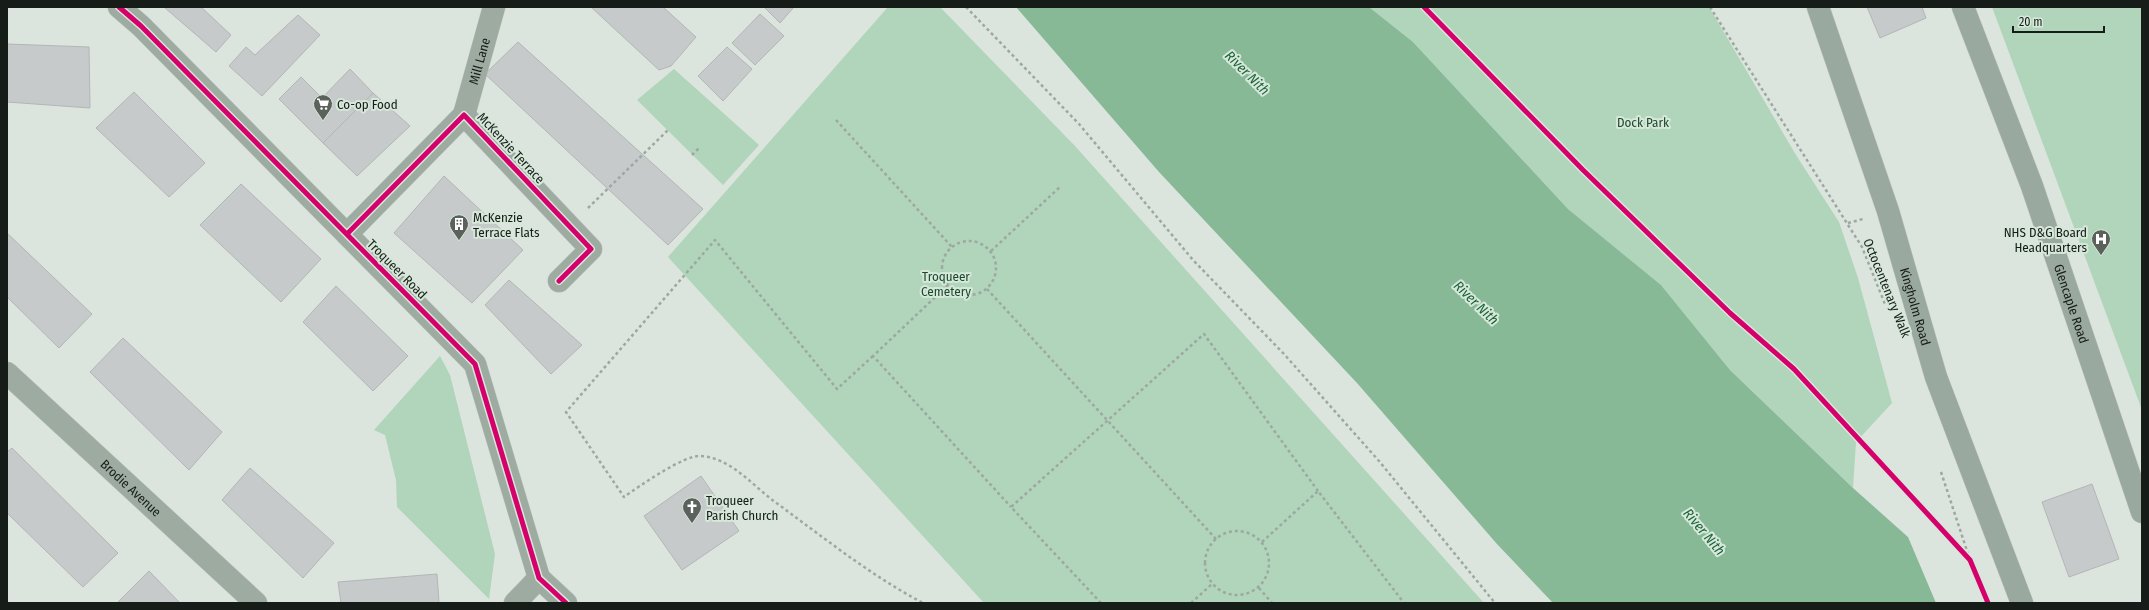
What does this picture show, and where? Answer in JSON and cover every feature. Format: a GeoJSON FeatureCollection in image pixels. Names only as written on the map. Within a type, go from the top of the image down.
{"type":"FeatureCollection","features":[{"type":"Feature","properties":{"kind":"main road","name":"Kingholm Road"},"geometry":{"type":"LineString","coordinates":[[1818,7],[1888,211],[1936,377],[2022,603]]}},
{"type":"Feature","properties":{"kind":"main road","name":"Glencaple Road"},"geometry":{"type":"LineString","coordinates":[[1963,7],[2032,186],[2142,512]]}},
{"type":"Feature","properties":{"kind":"street","name":"Troqueer Road"},"geometry":{"type":"LineString","coordinates":[[119,7],[141,26],[475,364],[539,578]]}},
{"type":"Feature","properties":{"kind":"street","name":"Mill Lane"},"geometry":{"type":"LineString","coordinates":[[464,115],[494,7]]}},
{"type":"Feature","properties":{"kind":"street","name":"McKenzie Terrace"},"geometry":{"type":"LineString","coordinates":[[347,234],[464,115],[591,249],[559,280]]}},
{"type":"Feature","properties":{"kind":"street","name":"Brodie Avenue"},"geometry":{"type":"LineString","coordinates":[[7,373],[256,603]]}},
{"type":"Feature","properties":{"kind":"street"},"geometry":{"type":"LineString","coordinates":[[515,603],[539,578],[566,603]]}},
{"type":"Feature","properties":{"kind":"path"},"geometry":{"type":"LineString","coordinates":[[966,7],[1080,124],[1193,260],[1284,354],[1379,461],[1495,603]]}},
{"type":"Feature","properties":{"kind":"path"},"geometry":{"type":"LineString","coordinates":[[836,120],[952,247]]}},
{"type":"Feature","properties":{"kind":"path"},"geometry":{"type":"LineString","coordinates":[[570,227],[668,130]]}},
{"type":"Feature","properties":{"kind":"path"},"geometry":{"type":"LineString","coordinates":[[692,155],[699,148]]}},
{"type":"Feature","properties":{"kind":"path"},"geometry":{"type":"LineString","coordinates":[[990,252],[1061,186]]}},
{"type":"Feature","properties":{"kind":"path"},"geometry":{"type":"LineString","coordinates":[[923,603],[891,586],[762,492],[724,461],[700,455],[664,470],[624,497],[566,412],[714,240],[837,389],[948,285]]}},
{"type":"Feature","properties":{"kind":"path"},"geometry":{"type":"LineString","coordinates":[[966,242],[979,243],[990,252],[996,264],[995,278],[987,289],[974,295],[959,294],[948,285],[942,272],[944,258],[952,247],[966,242]]}},
{"type":"Feature","properties":{"kind":"path"},"geometry":{"type":"LineString","coordinates":[[987,289],[1216,538]]}},
{"type":"Feature","properties":{"kind":"path"},"geometry":{"type":"LineString","coordinates":[[1011,507],[1204,334],[1318,491],[1404,603]]}},
{"type":"Feature","properties":{"kind":"path"},"geometry":{"type":"LineString","coordinates":[[873,356],[1101,603]]}},
{"type":"Feature","properties":{"kind":"path"},"geometry":{"type":"LineString","coordinates":[[1940,469],[1973,567]]}},
{"type":"Feature","properties":{"kind":"path"},"geometry":{"type":"LineString","coordinates":[[1262,542],[1318,491]]}},
{"type":"Feature","properties":{"kind":"path"},"geometry":{"type":"LineString","coordinates":[[1231,530],[1248,532],[1262,542],[1269,557],[1268,574],[1259,588],[1243,595],[1226,594],[1212,584],[1205,569],[1206,552],[1216,538],[1231,530]]}},
{"type":"Feature","properties":{"kind":"path"},"geometry":{"type":"LineString","coordinates":[[1959,548],[1970,560]]}},
{"type":"Feature","properties":{"kind":"path"},"geometry":{"type":"LineString","coordinates":[[1191,603],[1212,584]]}},
{"type":"Feature","properties":{"kind":"path"},"geometry":{"type":"LineString","coordinates":[[1259,588],[1272,603]]}},
{"type":"Feature","properties":{"kind":"green space","name":"Troqueer Cemetery"},"geometry":{"type":"Polygon","coordinates":[[[888,7],[940,7],[1075,146],[1484,603],[984,603],[668,257],[888,7]]]}},
{"type":"Feature","properties":{"kind":"green space","name":"Dock Park"},"geometry":{"type":"Polygon","coordinates":[[[1369,7],[1709,7],[1796,155],[1839,222],[1858,278],[1892,403],[1856,442],[1853,488],[1730,370],[1661,285],[1568,209],[1413,42],[1369,7]]]}},
{"type":"Feature","properties":{"kind":"green space","name":"NHS D&G Board Headquarters"},"geometry":{"type":"Polygon","coordinates":[[[1992,7],[2142,7],[2142,410],[1992,7]]]}},
{"type":"Feature","properties":{"kind":"green space"},"geometry":{"type":"Polygon","coordinates":[[[674,69],[759,145],[723,185],[637,100],[674,69]]]}},
{"type":"Feature","properties":{"kind":"green space"},"geometry":{"type":"Polygon","coordinates":[[[440,356],[450,375],[495,554],[489,599],[397,507],[396,480],[385,435],[374,430],[440,356]]]}},
{"type":"Feature","properties":{"kind":"water","name":"River Nith"},"geometry":{"type":"Polygon","coordinates":[[[1016,7],[1369,7],[1413,42],[1568,209],[1661,285],[1730,370],[1853,488],[1908,537],[1936,603],[1553,603],[1497,544],[1357,383],[1159,172],[1016,7]]]}},
{"type":"Feature","properties":{"kind":"building"},"geometry":{"type":"Polygon","coordinates":[[[164,7],[201,7],[231,35],[216,52],[164,7]]]}},
{"type":"Feature","properties":{"kind":"building"},"geometry":{"type":"Polygon","coordinates":[[[591,7],[663,7],[696,37],[671,66],[659,70],[591,7]]]}},
{"type":"Feature","properties":{"kind":"building"},"geometry":{"type":"Polygon","coordinates":[[[764,7],[794,7],[780,23],[764,7]]]}},
{"type":"Feature","properties":{"kind":"building"},"geometry":{"type":"Polygon","coordinates":[[[1867,7],[1922,7],[1926,18],[1880,38],[1867,7]]]}},
{"type":"Feature","properties":{"kind":"building"},"geometry":{"type":"Polygon","coordinates":[[[760,14],[784,36],[755,65],[732,43],[760,14]]]}},
{"type":"Feature","properties":{"kind":"building"},"geometry":{"type":"Polygon","coordinates":[[[298,15],[320,35],[262,96],[229,66],[246,47],[255,55],[298,15]]]}},
{"type":"Feature","properties":{"kind":"building"},"geometry":{"type":"Polygon","coordinates":[[[518,42],[703,209],[668,245],[485,74],[518,42]]]}},
{"type":"Feature","properties":{"kind":"building"},"geometry":{"type":"Polygon","coordinates":[[[7,44],[89,47],[90,108],[7,102],[7,44]]]}},
{"type":"Feature","properties":{"kind":"building"},"geometry":{"type":"Polygon","coordinates":[[[727,47],[752,69],[723,101],[698,76],[727,47]]]}},
{"type":"Feature","properties":{"kind":"building","name":"Co-op Food"},"geometry":{"type":"Polygon","coordinates":[[[350,69],[373,93],[323,143],[279,99],[301,77],[322,98],[350,69]]]}},
{"type":"Feature","properties":{"kind":"building"},"geometry":{"type":"Polygon","coordinates":[[[134,92],[205,163],[169,197],[96,128],[134,92]]]}},
{"type":"Feature","properties":{"kind":"building"},"geometry":{"type":"Polygon","coordinates":[[[373,93],[410,126],[357,176],[323,143],[373,93]]]}},
{"type":"Feature","properties":{"kind":"building","name":"McKenzie Terrace Flats"},"geometry":{"type":"Polygon","coordinates":[[[444,176],[523,250],[472,303],[394,233],[444,176]]]}},
{"type":"Feature","properties":{"kind":"building"},"geometry":{"type":"Polygon","coordinates":[[[241,184],[321,259],[281,302],[200,225],[241,184]]]}},
{"type":"Feature","properties":{"kind":"building"},"geometry":{"type":"Polygon","coordinates":[[[7,233],[92,314],[59,348],[7,297],[7,233]]]}},
{"type":"Feature","properties":{"kind":"building"},"geometry":{"type":"Polygon","coordinates":[[[509,280],[582,345],[551,374],[485,305],[509,280]]]}},
{"type":"Feature","properties":{"kind":"building"},"geometry":{"type":"Polygon","coordinates":[[[336,286],[408,356],[373,391],[303,322],[336,286]]]}},
{"type":"Feature","properties":{"kind":"building"},"geometry":{"type":"Polygon","coordinates":[[[123,338],[222,432],[189,470],[90,372],[123,338]]]}},
{"type":"Feature","properties":{"kind":"building"},"geometry":{"type":"Polygon","coordinates":[[[12,448],[118,553],[83,587],[7,513],[7,452],[12,448]]]}},
{"type":"Feature","properties":{"kind":"building"},"geometry":{"type":"Polygon","coordinates":[[[250,468],[334,543],[303,578],[222,500],[250,468]]]}},
{"type":"Feature","properties":{"kind":"building","name":"Troqueer Parish Church"},"geometry":{"type":"Polygon","coordinates":[[[701,476],[739,531],[682,570],[644,516],[701,476]]]}},
{"type":"Feature","properties":{"kind":"building"},"geometry":{"type":"Polygon","coordinates":[[[2092,484],[2119,559],[2069,577],[2042,502],[2092,484]]]}},
{"type":"Feature","properties":{"kind":"building"},"geometry":{"type":"Polygon","coordinates":[[[149,571],[180,603],[117,603],[149,571]]]}},
{"type":"Feature","properties":{"kind":"building"},"geometry":{"type":"Polygon","coordinates":[[[437,574],[439,603],[341,603],[338,582],[437,574]]]}},
{"type":"Feature","properties":{"kind":"cycle path"},"geometry":{"type":"LineString","coordinates":[[119,7],[141,26],[475,364],[539,578],[566,603]]}},
{"type":"Feature","properties":{"kind":"cycle path"},"geometry":{"type":"LineString","coordinates":[[1424,7],[1583,170],[1730,313],[1794,369],[1970,560],[1988,603]]}},
{"type":"Feature","properties":{"kind":"cycle path"},"geometry":{"type":"LineString","coordinates":[[347,234],[464,115],[591,249],[559,281]]}},
{"type":"Feature","properties":{"kind":"place","name":"Co-op Food"},"geometry":{"type":"Point","coordinates":[323,121]}},
{"type":"Feature","properties":{"kind":"place","name":"McKenzie Terrace Flats"},"geometry":{"type":"Point","coordinates":[459,241]}},
{"type":"Feature","properties":{"kind":"place","name":"NHS D&G Board Headquarters"},"geometry":{"type":"Point","coordinates":[2101,256]}},
{"type":"Feature","properties":{"kind":"place","name":"Troqueer Parish Church"},"geometry":{"type":"Point","coordinates":[692,524]}}]}
